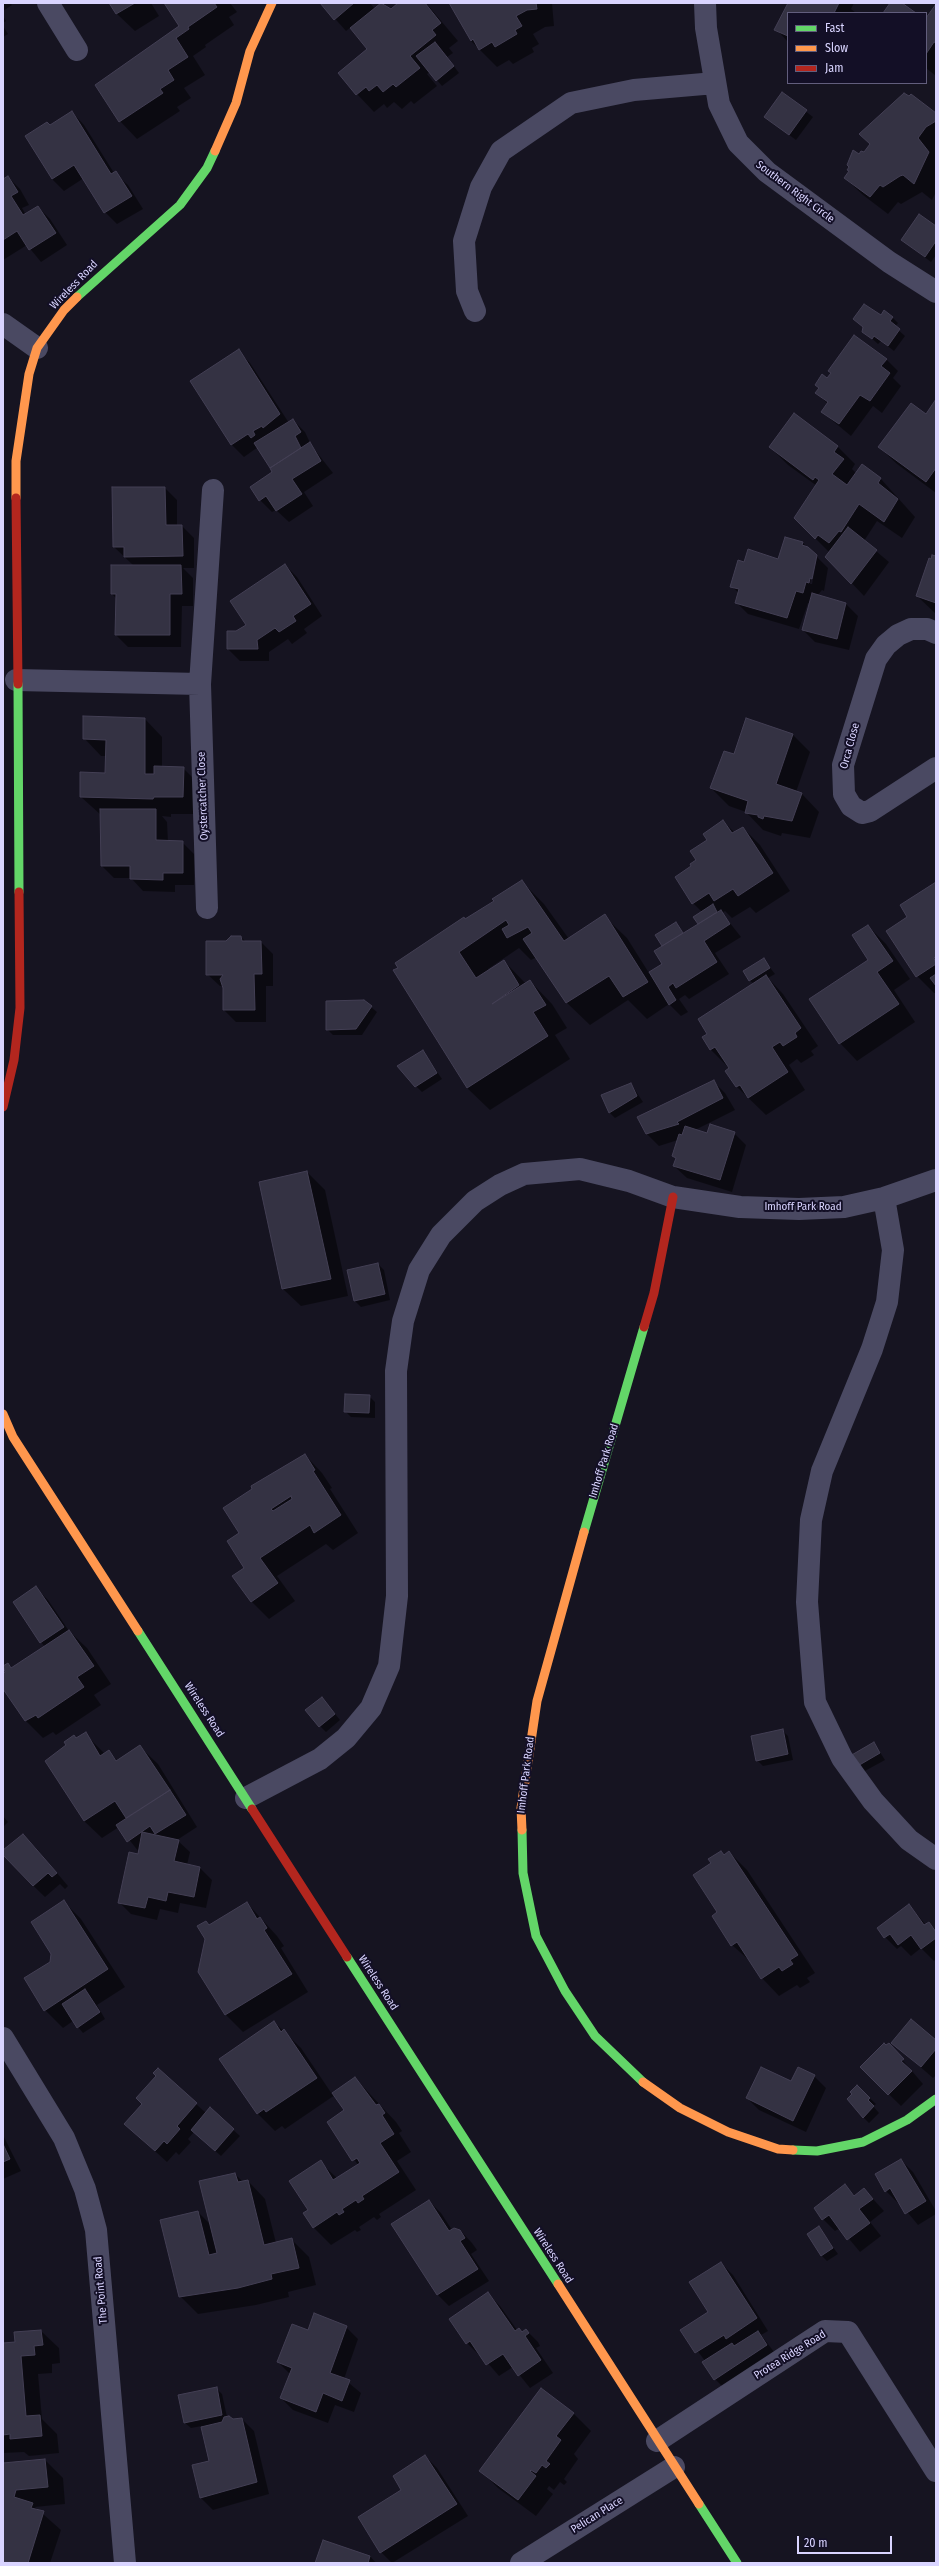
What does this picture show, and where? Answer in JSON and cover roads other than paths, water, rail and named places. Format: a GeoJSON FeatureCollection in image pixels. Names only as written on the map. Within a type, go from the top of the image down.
{"type":"FeatureCollection","features":[{"type":"Feature","properties":{"kind":"street"},"geometry":{"type":"LineString","coordinates":[[48,3],[77,50]]}},
{"type":"Feature","properties":{"kind":"street","name":"Wireless Road"},"geometry":{"type":"LineString","coordinates":[[3,1107],[14,1060],[20,1008],[16,680],[16,461],[22,409],[37,348],[64,310],[97,276],[165,220],[193,188],[217,151],[236,103],[250,51],[272,3]]}},
{"type":"Feature","properties":{"kind":"street","name":"Southern Right Circle"},"geometry":{"type":"LineString","coordinates":[[705,3],[706,28],[719,104],[728,126],[738,143],[752,159],[889,262],[936,292]]}},
{"type":"Feature","properties":{"kind":"street"},"geometry":{"type":"LineString","coordinates":[[475,311],[467,291],[464,241],[481,187],[501,151],[571,103],[634,90],[715,83]]}},
{"type":"Feature","properties":{"kind":"street"},"geometry":{"type":"LineString","coordinates":[[3,324],[37,348]]}},
{"type":"Feature","properties":{"kind":"street","name":"Oystercatcher Close"},"geometry":{"type":"LineString","coordinates":[[207,908],[200,684],[213,490]]}},
{"type":"Feature","properties":{"kind":"street","name":"Orca Close"},"geometry":{"type":"LineString","coordinates":[[936,633],[927,629],[911,629],[898,635],[886,644],[876,659],[842,765],[844,794],[851,806],[862,813],[870,811],[936,768]]}},
{"type":"Feature","properties":{"kind":"street"},"geometry":{"type":"LineString","coordinates":[[16,680],[200,684]]}},
{"type":"Feature","properties":{"kind":"street","name":"Imhoff Park Road"},"geometry":{"type":"LineString","coordinates":[[246,1798],[320,1759],[346,1738],[371,1708],[389,1666],[397,1596],[396,1371],[403,1321],[419,1270],[441,1235],[475,1201],[500,1185],[524,1174],[580,1169],[629,1181],[673,1197],[740,1206],[799,1208],[844,1207],[884,1198],[936,1180]]}},
{"type":"Feature","properties":{"kind":"street","name":"Imhoff Park Road"},"geometry":{"type":"LineString","coordinates":[[673,1197],[654,1293],[603,1462],[537,1701],[521,1808],[523,1873],[536,1936],[565,1991],[595,2036],[643,2081],[680,2108],[728,2132],[778,2149],[817,2151],[863,2142],[907,2120],[936,2099]]}},
{"type":"Feature","properties":{"kind":"street"},"geometry":{"type":"LineString","coordinates":[[884,1198],[893,1250],[887,1302],[872,1349],[822,1471],[811,1520],[807,1602],[815,1702],[842,1758],[873,1801],[909,1840],[936,1859]]}},
{"type":"Feature","properties":{"kind":"street","name":"Wireless Road"},"geometry":{"type":"LineString","coordinates":[[3,1414],[13,1437],[737,2563]]}},
{"type":"Feature","properties":{"kind":"street","name":"The Point Road"},"geometry":{"type":"LineString","coordinates":[[3,2038],[64,2138],[85,2189],[96,2230],[125,2563]]}},
{"type":"Feature","properties":{"kind":"street","name":"Protea Ridge Road"},"geometry":{"type":"LineString","coordinates":[[658,2442],[825,2331],[848,2332],[936,2471]]}},
{"type":"Feature","properties":{"kind":"street","name":"Pelican Place"},"geometry":{"type":"LineString","coordinates":[[521,2563],[674,2467]]}}]}
